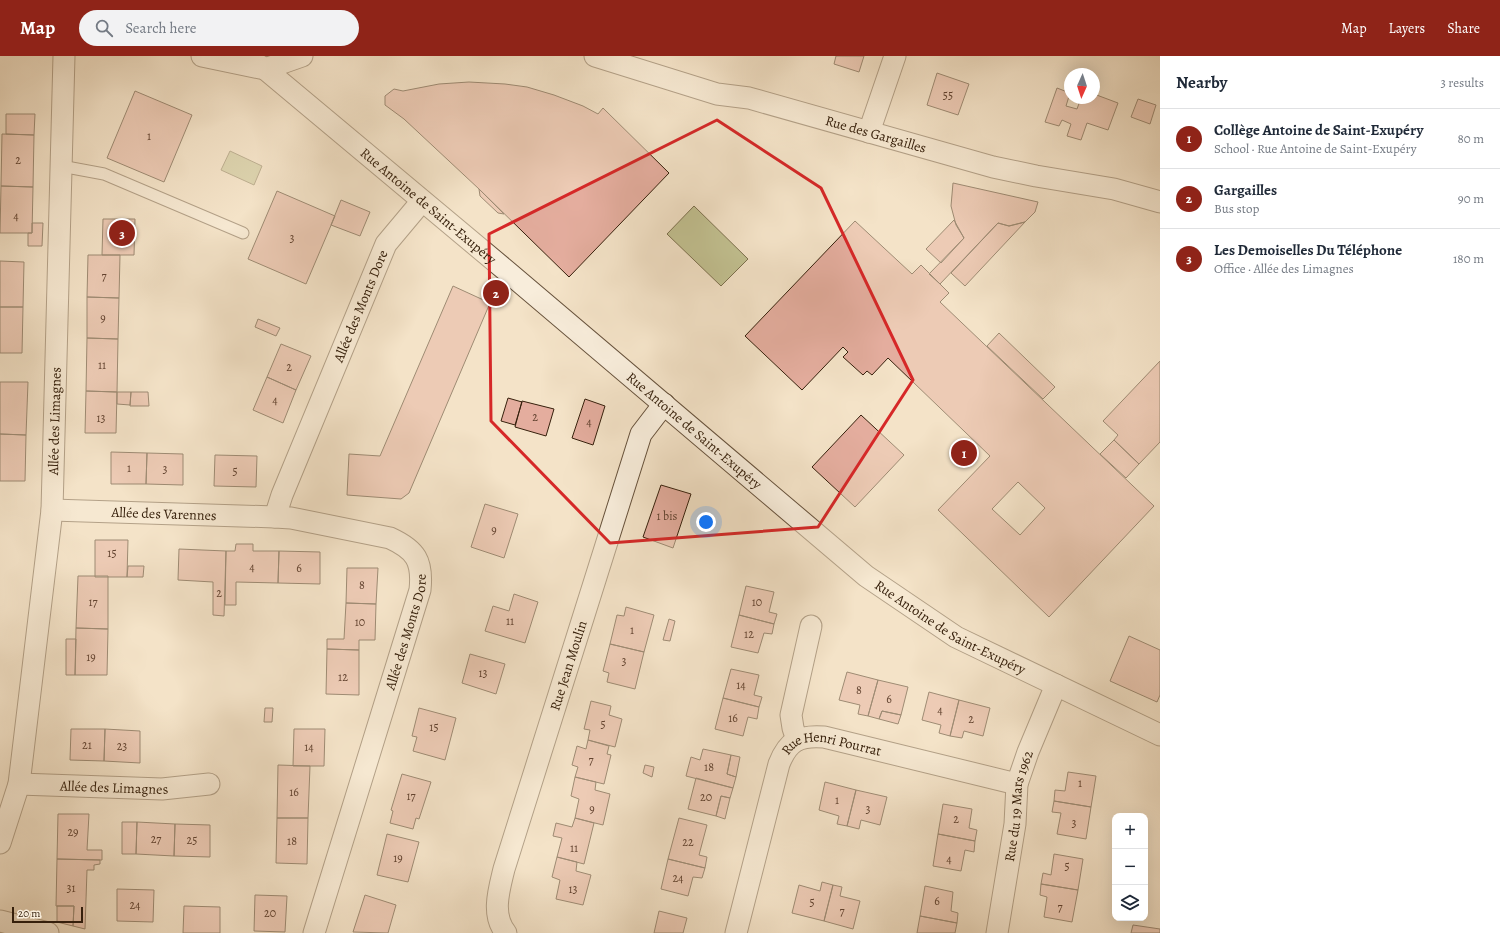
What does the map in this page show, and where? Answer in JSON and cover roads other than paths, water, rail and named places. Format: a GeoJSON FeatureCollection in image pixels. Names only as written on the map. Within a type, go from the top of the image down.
{"type":"FeatureCollection","features":[{"type":"Feature","properties":{"kind":"street","name":"Allée des Limagnes"},"geometry":{"type":"LineString","coordinates":[[0,843],[19,784],[52,510],[64,56]]}},
{"type":"Feature","properties":{"kind":"street"},"geometry":{"type":"LineString","coordinates":[[202,56],[265,69],[302,56]]}},
{"type":"Feature","properties":{"kind":"street","name":"Rue Antoine de Saint-Exupéry"},"geometry":{"type":"LineString","coordinates":[[245,56],[265,69],[664,404],[702,438],[866,576],[956,637],[1160,735]]}},
{"type":"Feature","properties":{"kind":"street","name":"Rue des Gargailles"},"geometry":{"type":"LineString","coordinates":[[595,56],[717,94],[748,98],[993,167],[1114,189],[1160,202]]}},
{"type":"Feature","properties":{"kind":"street"},"geometry":{"type":"LineString","coordinates":[[869,132],[896,56]]}},
{"type":"Feature","properties":{"kind":"street","name":"Allée des Monts Dore"},"geometry":{"type":"LineString","coordinates":[[314,933],[420,590],[422,574],[417,558],[406,545],[390,538],[291,518],[275,517],[282,495],[386,244],[422,201]]}},
{"type":"Feature","properties":{"kind":"street","name":"Rue Jean Moulin"},"geometry":{"type":"LineString","coordinates":[[506,933],[499,925],[497,897],[504,869],[641,434],[664,404]]}},
{"type":"Feature","properties":{"kind":"street","name":"Allée des Varennes"},"geometry":{"type":"LineString","coordinates":[[52,510],[275,517]]}},
{"type":"Feature","properties":{"kind":"street"},"geometry":{"type":"LineString","coordinates":[[797,740],[791,715],[811,626]]}},
{"type":"Feature","properties":{"kind":"street","name":"Rue du 19 Mars 1962"},"geometry":{"type":"LineString","coordinates":[[997,933],[1015,824],[1017,784],[1028,752],[1056,685]]}},
{"type":"Feature","properties":{"kind":"street","name":"Rue Henri Pourrat"},"geometry":{"type":"LineString","coordinates":[[736,933],[779,764],[784,750],[797,740],[812,736],[824,737],[1017,784]]}},
{"type":"Feature","properties":{"kind":"street","name":"Allée des Limagnes"},"geometry":{"type":"LineString","coordinates":[[19,784],[162,789],[209,784]]}},
{"type":"Feature","properties":{"kind":"street"},"geometry":{"type":"LineString","coordinates":[[0,921],[48,933]]}},
{"type":"Feature","properties":{"kind":"lane"},"geometry":{"type":"LineString","coordinates":[[61,166],[104,174],[243,233]]}},
{"type":"Feature","properties":{"kind":"place","name":"Les Demoiselles Du Téléphone"},"geometry":{"type":"Point","coordinates":[122,233]}},
{"type":"Feature","properties":{"kind":"place","name":"Gargailles"},"geometry":{"type":"Point","coordinates":[496,293]}},
{"type":"Feature","properties":{"kind":"place","name":"Collège Antoine de Saint-Exupéry"},"geometry":{"type":"Point","coordinates":[964,453]}}]}
